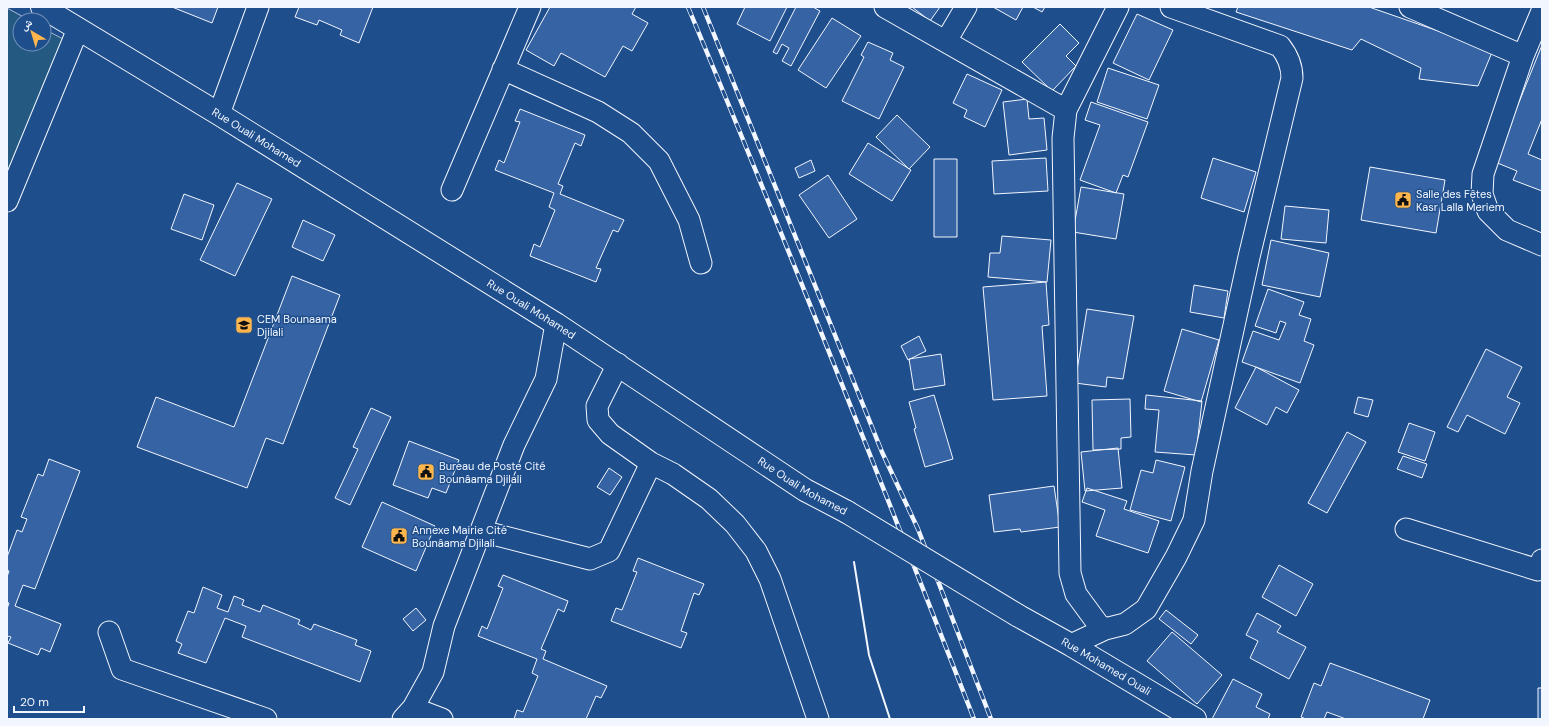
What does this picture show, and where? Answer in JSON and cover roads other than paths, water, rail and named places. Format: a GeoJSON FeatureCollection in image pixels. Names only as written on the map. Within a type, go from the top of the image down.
{"type":"FeatureCollection","features":[{"type":"Feature","properties":{"kind":"street","name":"Rue Ouali Mohamed"},"geometry":{"type":"LineString","coordinates":[[42,7],[219,114],[556,324],[805,490],[847,512],[1017,615]]}},
{"type":"Feature","properties":{"kind":"street"},"geometry":{"type":"LineString","coordinates":[[219,114],[258,7]]}},
{"type":"Feature","properties":{"kind":"street"},"geometry":{"type":"LineString","coordinates":[[452,190],[530,7]]}},
{"type":"Feature","properties":{"kind":"street"},"geometry":{"type":"LineString","coordinates":[[885,7],[1066,110]]}},
{"type":"Feature","properties":{"kind":"street"},"geometry":{"type":"LineString","coordinates":[[946,41],[966,7]]}},
{"type":"Feature","properties":{"kind":"street"},"geometry":{"type":"LineString","coordinates":[[1105,629],[1094,619],[1076,594],[1070,573],[1063,138],[1066,110],[1118,7]]}},
{"type":"Feature","properties":{"kind":"street"},"geometry":{"type":"LineString","coordinates":[[1071,645],[1105,629],[1125,624],[1146,609],[1176,557],[1194,520],[1202,471],[1239,303],[1292,78],[1292,68],[1280,46],[1171,7]]}},
{"type":"Feature","properties":{"kind":"street"},"geometry":{"type":"LineString","coordinates":[[1410,7],[1523,56]]}},
{"type":"Feature","properties":{"kind":"street"},"geometry":{"type":"LineString","coordinates":[[1542,11],[1523,56],[1483,174],[1482,194],[1488,211],[1507,230],[1542,245]]}},
{"type":"Feature","properties":{"kind":"street"},"geometry":{"type":"LineString","coordinates":[[7,201],[78,29]]}},
{"type":"Feature","properties":{"kind":"street"},"geometry":{"type":"LineString","coordinates":[[503,69],[598,112],[631,133],[659,161],[689,220],[701,263]]}},
{"type":"Feature","properties":{"kind":"street"},"geometry":{"type":"LineString","coordinates":[[442,719],[408,714],[433,672],[444,626],[514,445],[546,379],[556,324]]}},
{"type":"Feature","properties":{"kind":"street"},"geometry":{"type":"LineString","coordinates":[[618,364],[597,406],[598,420],[610,434],[651,463],[673,474],[709,499],[735,524],[756,551],[770,579],[818,719]]}},
{"type":"Feature","properties":{"kind":"street"},"geometry":{"type":"LineString","coordinates":[[481,531],[590,559],[609,551],[651,463]]}},
{"type":"Feature","properties":{"kind":"street"},"geometry":{"type":"LineString","coordinates":[[1406,529],[1538,570],[1542,560]]}},
{"type":"Feature","properties":{"kind":"street","name":"Rue Mohamed Ouali"},"geometry":{"type":"LineString","coordinates":[[1017,615],[1071,645],[1195,719]]}},
{"type":"Feature","properties":{"kind":"street"},"geometry":{"type":"LineString","coordinates":[[108,632],[122,669],[266,719]]}},
{"type":"Feature","properties":{"kind":"railway"},"geometry":{"type":"LineString","coordinates":[[688,7],[833,362],[974,719]]}},
{"type":"Feature","properties":{"kind":"railway"},"geometry":{"type":"LineString","coordinates":[[703,7],[882,452],[918,529],[991,719]]}},
{"type":"Feature","properties":{"kind":"place","name":"Salle des Fêtes Kasr Lalla Meriem"},"geometry":{"type":"Point","coordinates":[1403,200]}},
{"type":"Feature","properties":{"kind":"place","name":"CEM Bounaama Djilali"},"geometry":{"type":"Point","coordinates":[244,325]}},
{"type":"Feature","properties":{"kind":"place","name":"Bureau de Poste Cité Bounâama Djilali"},"geometry":{"type":"Point","coordinates":[426,472]}},
{"type":"Feature","properties":{"kind":"place","name":"Annexe Mairie Cité Bounâama Djilali"},"geometry":{"type":"Point","coordinates":[399,536]}}]}
